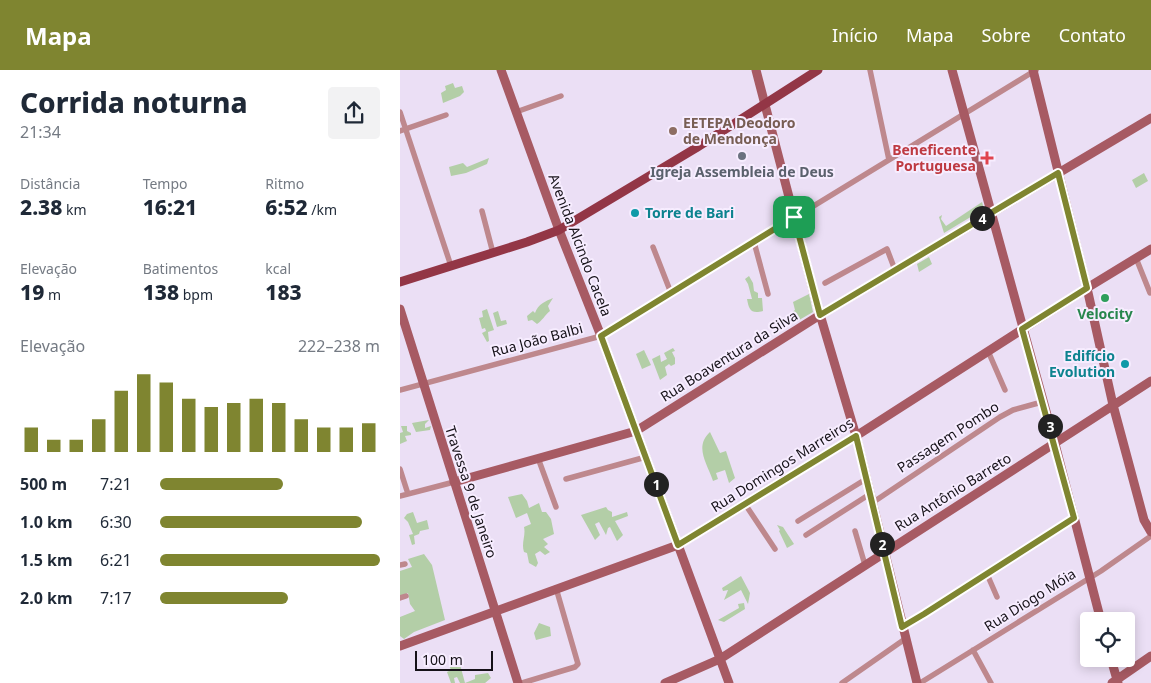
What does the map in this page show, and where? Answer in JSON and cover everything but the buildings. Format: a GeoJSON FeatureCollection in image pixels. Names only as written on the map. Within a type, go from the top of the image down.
{"type":"FeatureCollection","features":[{"type":"Feature","properties":{"kind":"main road"},"geometry":{"type":"LineString","coordinates":[[400,282],[494,253],[559,230],[696,148],[765,102],[818,70]]}},
{"type":"Feature","properties":{"kind":"street","name":"Avenida Alcindo Cacela"},"geometry":{"type":"LineString","coordinates":[[501,70],[729,683]]}},
{"type":"Feature","properties":{"kind":"street"},"geometry":{"type":"LineString","coordinates":[[756,70],[820,315],[856,436],[902,627],[918,683]]}},
{"type":"Feature","properties":{"kind":"street"},"geometry":{"type":"LineString","coordinates":[[870,70],[890,160]]}},
{"type":"Feature","properties":{"kind":"street"},"geometry":{"type":"LineString","coordinates":[[952,70],[1055,444],[1099,612]]}},
{"type":"Feature","properties":{"kind":"street"},"geometry":{"type":"LineString","coordinates":[[1034,71],[1087,288],[1113,405],[1144,520],[1151,532]]}},
{"type":"Feature","properties":{"kind":"street","name":"Rua João Balbi"},"geometry":{"type":"LineString","coordinates":[[400,390],[601,336],[1034,71]]}},
{"type":"Feature","properties":{"kind":"street"},"geometry":{"type":"LineString","coordinates":[[516,112],[561,96]]}},
{"type":"Feature","properties":{"kind":"street"},"geometry":{"type":"LineString","coordinates":[[400,112],[403,130],[451,266]]}},
{"type":"Feature","properties":{"kind":"street"},"geometry":{"type":"LineString","coordinates":[[403,130],[446,115]]}},
{"type":"Feature","properties":{"kind":"street","name":"Rua Boaventura da Silva"},"geometry":{"type":"LineString","coordinates":[[400,496],[636,431],[820,315],[1151,118]]}},
{"type":"Feature","properties":{"kind":"street"},"geometry":{"type":"LineString","coordinates":[[482,211],[494,253]]}},
{"type":"Feature","properties":{"kind":"street"},"geometry":{"type":"LineString","coordinates":[[754,242],[768,294]]}},
{"type":"Feature","properties":{"kind":"street"},"geometry":{"type":"LineString","coordinates":[[653,247],[671,293]]}},
{"type":"Feature","properties":{"kind":"street"},"geometry":{"type":"LineString","coordinates":[[824,283],[887,249],[895,270]]}},
{"type":"Feature","properties":{"kind":"street","name":"Rua Domingos Marreiros"},"geometry":{"type":"LineString","coordinates":[[400,646],[678,545],[856,436],[1151,249]]}},
{"type":"Feature","properties":{"kind":"street"},"geometry":{"type":"LineString","coordinates":[[1136,258],[1150,293]]}},
{"type":"Feature","properties":{"kind":"street","name":"Travessa 9 de Janeiro"},"geometry":{"type":"LineString","coordinates":[[400,310],[518,683]]}},
{"type":"Feature","properties":{"kind":"street"},"geometry":{"type":"LineString","coordinates":[[988,351],[1005,390]]}},
{"type":"Feature","properties":{"kind":"street","name":"Rua Antônio Barreto"},"geometry":{"type":"LineString","coordinates":[[665,683],[720,659],[1151,381]]}},
{"type":"Feature","properties":{"kind":"street","name":"Passagem Pombo"},"geometry":{"type":"LineString","coordinates":[[806,534],[871,498],[1000,416],[1013,410],[1042,402]]}},
{"type":"Feature","properties":{"kind":"street"},"geometry":{"type":"LineString","coordinates":[[566,479],[646,457]]}},
{"type":"Feature","properties":{"kind":"street"},"geometry":{"type":"LineString","coordinates":[[538,458],[556,507]]}},
{"type":"Feature","properties":{"kind":"street"},"geometry":{"type":"LineString","coordinates":[[400,469],[408,494]]}},
{"type":"Feature","properties":{"kind":"street"},"geometry":{"type":"LineString","coordinates":[[798,521],[866,478]]}},
{"type":"Feature","properties":{"kind":"street"},"geometry":{"type":"LineString","coordinates":[[745,504],[775,549]]}},
{"type":"Feature","properties":{"kind":"street"},"geometry":{"type":"LineString","coordinates":[[902,627],[1074,518]]}},
{"type":"Feature","properties":{"kind":"street"},"geometry":{"type":"LineString","coordinates":[[855,531],[865,565]]}},
{"type":"Feature","properties":{"kind":"street","name":"Rua Diogo Móia"},"geometry":{"type":"LineString","coordinates":[[918,683],[1090,577],[1151,536]]}},
{"type":"Feature","properties":{"kind":"street"},"geometry":{"type":"LineString","coordinates":[[987,574],[997,597]]}},
{"type":"Feature","properties":{"kind":"street"},"geometry":{"type":"LineString","coordinates":[[522,683],[574,667],[578,664],[556,588]]}},
{"type":"Feature","properties":{"kind":"street"},"geometry":{"type":"LineString","coordinates":[[842,683],[905,638]]}},
{"type":"Feature","properties":{"kind":"street"},"geometry":{"type":"LineString","coordinates":[[973,650],[991,683]]}},
{"type":"Feature","properties":{"kind":"street"},"geometry":{"type":"LineString","coordinates":[[1112,667],[1115,682],[1151,656]]}},
{"type":"Feature","properties":{"kind":"green space"},"geometry":{"type":"Polygon","coordinates":[[[453,83],[455,88],[462,86],[464,92],[460,96],[443,103],[441,93],[446,90],[445,86],[453,83]]]}},
{"type":"Feature","properties":{"kind":"green space"},"geometry":{"type":"Polygon","coordinates":[[[489,158],[487,164],[466,173],[451,176],[449,167],[463,163],[467,167],[489,158]]]}},
{"type":"Feature","properties":{"kind":"green space"},"geometry":{"type":"Polygon","coordinates":[[[1144,173],[1148,181],[1136,188],[1132,180],[1144,173]]]}},
{"type":"Feature","properties":{"kind":"green space"},"geometry":{"type":"Polygon","coordinates":[[[982,202],[984,209],[944,233],[939,217],[942,215],[941,219],[946,226],[982,202]]]}},
{"type":"Feature","properties":{"kind":"green space"},"geometry":{"type":"Polygon","coordinates":[[[929,257],[932,264],[919,272],[917,264],[929,257]]]}},
{"type":"Feature","properties":{"kind":"green space"},"geometry":{"type":"Polygon","coordinates":[[[749,276],[753,283],[754,291],[758,293],[758,298],[762,298],[763,311],[753,311],[749,306],[747,299],[752,299],[745,279],[749,276]]]}},
{"type":"Feature","properties":{"kind":"green space"},"geometry":{"type":"Polygon","coordinates":[[[809,294],[813,312],[794,323],[791,313],[795,310],[793,302],[809,294]]]}},
{"type":"Feature","properties":{"kind":"green space"},"geometry":{"type":"Polygon","coordinates":[[[553,298],[548,306],[550,311],[537,324],[532,320],[528,321],[527,316],[533,311],[535,313],[540,305],[553,298]]]}},
{"type":"Feature","properties":{"kind":"green space"},"geometry":{"type":"Polygon","coordinates":[[[487,309],[494,330],[488,332],[489,341],[487,342],[482,333],[486,331],[485,328],[482,329],[479,318],[483,317],[482,311],[487,309]]]}},
{"type":"Feature","properties":{"kind":"green space"},"geometry":{"type":"Polygon","coordinates":[[[498,311],[501,321],[506,320],[507,324],[497,327],[493,313],[498,311]]]}},
{"type":"Feature","properties":{"kind":"green space"},"geometry":{"type":"Polygon","coordinates":[[[673,348],[675,351],[672,352],[675,364],[671,366],[669,364],[665,367],[667,375],[660,380],[652,359],[660,355],[661,362],[667,359],[664,353],[673,348]]]}},
{"type":"Feature","properties":{"kind":"green space"},"geometry":{"type":"Polygon","coordinates":[[[644,350],[651,365],[642,369],[636,354],[644,350]]]}},
{"type":"Feature","properties":{"kind":"green space"},"geometry":{"type":"Polygon","coordinates":[[[429,420],[425,424],[425,428],[431,426],[430,430],[416,432],[412,423],[429,420]]]}},
{"type":"Feature","properties":{"kind":"green space"},"geometry":{"type":"Polygon","coordinates":[[[401,426],[407,426],[407,431],[411,435],[405,436],[407,441],[400,444],[400,433],[403,432],[401,426]]]}},
{"type":"Feature","properties":{"kind":"green space"},"geometry":{"type":"Polygon","coordinates":[[[710,432],[720,453],[726,451],[735,478],[729,483],[725,470],[716,473],[718,479],[713,481],[705,462],[702,449],[703,443],[710,432]]]}},
{"type":"Feature","properties":{"kind":"green space"},"geometry":{"type":"Polygon","coordinates":[[[522,494],[529,508],[539,503],[542,512],[546,512],[551,519],[554,534],[543,539],[548,544],[544,547],[550,552],[545,555],[540,551],[535,554],[538,563],[536,567],[529,563],[527,553],[523,549],[524,527],[531,524],[527,513],[516,518],[508,497],[522,494]]]}},
{"type":"Feature","properties":{"kind":"green space"},"geometry":{"type":"Polygon","coordinates":[[[606,507],[612,512],[612,517],[627,512],[628,516],[615,521],[623,535],[617,541],[610,527],[606,535],[599,522],[595,524],[600,535],[595,540],[581,515],[606,507]]]}},
{"type":"Feature","properties":{"kind":"green space"},"geometry":{"type":"Polygon","coordinates":[[[413,512],[417,523],[427,520],[429,529],[420,531],[419,534],[414,536],[415,544],[412,545],[409,535],[413,534],[408,522],[404,518],[407,514],[413,512]]]}},
{"type":"Feature","properties":{"kind":"green space"},"geometry":{"type":"Polygon","coordinates":[[[777,525],[783,527],[794,544],[787,548],[777,525]]]}},
{"type":"Feature","properties":{"kind":"green space"},"geometry":{"type":"Polygon","coordinates":[[[424,554],[432,565],[445,620],[414,632],[404,639],[400,636],[400,617],[415,611],[410,604],[408,593],[400,596],[400,571],[412,567],[408,559],[424,554]]]}},
{"type":"Feature","properties":{"kind":"green space"},"geometry":{"type":"Polygon","coordinates":[[[741,576],[750,593],[748,604],[741,590],[724,600],[728,590],[723,591],[722,588],[741,576]]]}},
{"type":"Feature","properties":{"kind":"green space"},"geometry":{"type":"Polygon","coordinates":[[[744,603],[745,609],[724,622],[718,620],[739,608],[738,604],[744,603]]]}},
{"type":"Feature","properties":{"kind":"green space"},"geometry":{"type":"Polygon","coordinates":[[[539,623],[550,627],[551,636],[536,640],[534,633],[539,623]]]}},
{"type":"Feature","properties":{"kind":"green space"},"geometry":{"type":"Polygon","coordinates":[[[458,657],[465,683],[460,683],[457,677],[454,678],[455,683],[451,683],[447,672],[451,670],[449,665],[454,663],[453,658],[458,657]]]}},
{"type":"Feature","properties":{"kind":"green space"},"geometry":{"type":"Polygon","coordinates":[[[488,673],[491,678],[485,683],[465,683],[475,679],[475,675],[488,673]]]}},
{"type":"Feature","properties":{"kind":"place","name":"EETEPA Deodoro de Mendonça"},"geometry":{"type":"Point","coordinates":[673,131]}},
{"type":"Feature","properties":{"kind":"place","name":"Igreja Assembleia de Deus"},"geometry":{"type":"Point","coordinates":[742,156]}},
{"type":"Feature","properties":{"kind":"place","name":"Beneficente Portuguesa"},"geometry":{"type":"Point","coordinates":[987,158]}},
{"type":"Feature","properties":{"kind":"place","name":"Torre de Bari"},"geometry":{"type":"Point","coordinates":[635,213]}},
{"type":"Feature","properties":{"kind":"place","name":"Velocity"},"geometry":{"type":"Point","coordinates":[1105,298]}},
{"type":"Feature","properties":{"kind":"place","name":"Edifício Evolution"},"geometry":{"type":"Point","coordinates":[1125,364]}},
{"type":"Feature","properties":{"kind":"route"},"geometry":{"type":"LineString","coordinates":[[1058,173],[1087,288],[1022,329],[1074,518],[902,627],[856,436],[678,545],[601,336],[794,217],[820,315],[1058,173]]}}]}
